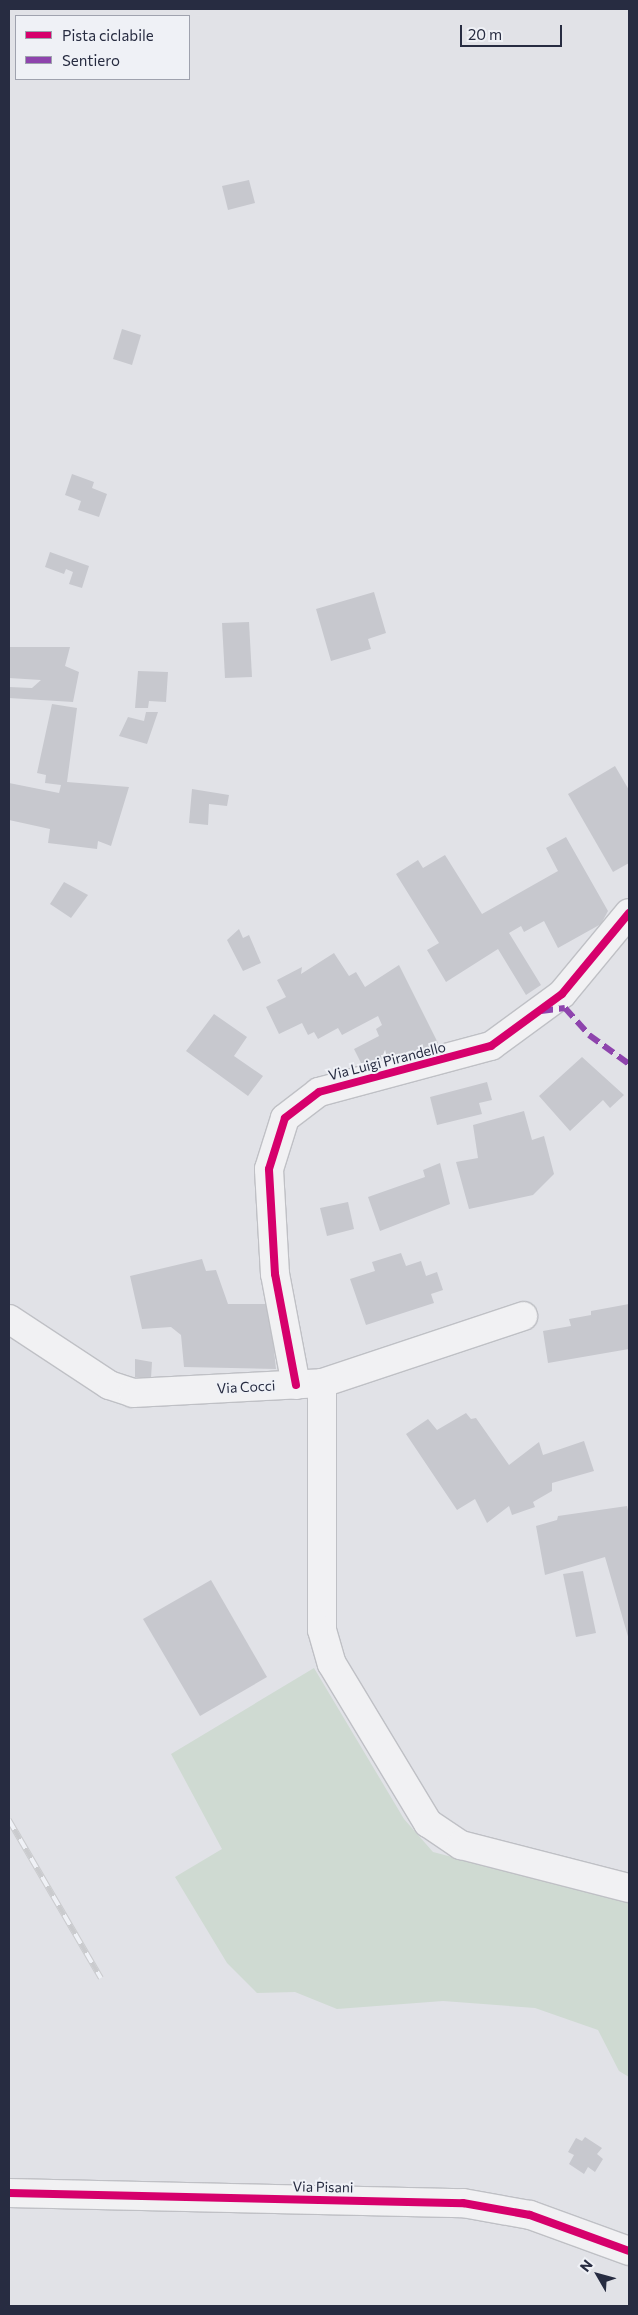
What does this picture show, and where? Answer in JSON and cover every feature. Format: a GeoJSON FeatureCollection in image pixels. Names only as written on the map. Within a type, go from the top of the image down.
{"type":"FeatureCollection","features":[{"type":"Feature","properties":{"kind":"street","name":"Via Luigi Pirandello"},"geometry":{"type":"LineString","coordinates":[[629,913],[562,994],[491,1046],[319,1092],[285,1118],[269,1169],[275,1274],[309,1384],[322,1630],[332,1664],[428,1823],[461,1846],[629,1888]]}},
{"type":"Feature","properties":{"kind":"street","name":"Via Cocci"},"geometry":{"type":"LineString","coordinates":[[9,1319],[109,1385],[133,1393],[309,1384],[523,1316]]}},
{"type":"Feature","properties":{"kind":"street","name":"Via Pisani"},"geometry":{"type":"LineString","coordinates":[[9,2193],[463,2203],[530,2215],[629,2251]]}},
{"type":"Feature","properties":{"kind":"shaded area"},"geometry":{"type":"Polygon","coordinates":[[[314,1668],[404,1819],[433,1852],[629,1903],[629,2077],[619,2071],[598,2030],[535,2008],[443,2001],[337,2009],[295,1992],[257,1993],[227,1963],[175,1877],[222,1849],[171,1754],[314,1668]]]}},
{"type":"Feature","properties":{"kind":"building"},"geometry":{"type":"Polygon","coordinates":[[[249,180],[255,203],[228,210],[222,186],[249,180]]]}},
{"type":"Feature","properties":{"kind":"building"},"geometry":{"type":"Polygon","coordinates":[[[122,329],[141,335],[132,365],[113,359],[122,329]]]}},
{"type":"Feature","properties":{"kind":"building"},"geometry":{"type":"Polygon","coordinates":[[[72,474],[94,482],[92,488],[107,494],[99,517],[78,510],[81,501],[65,495],[72,474]]]}},
{"type":"Feature","properties":{"kind":"building"},"geometry":{"type":"Polygon","coordinates":[[[50,552],[89,566],[82,588],[69,584],[73,572],[66,569],[64,574],[45,567],[50,552]]]}},
{"type":"Feature","properties":{"kind":"building"},"geometry":{"type":"Polygon","coordinates":[[[374,592],[386,633],[368,639],[371,649],[331,661],[316,609],[374,592]]]}},
{"type":"Feature","properties":{"kind":"building"},"geometry":{"type":"Polygon","coordinates":[[[249,622],[252,677],[225,678],[222,623],[249,622]]]}},
{"type":"Feature","properties":{"kind":"building"},"geometry":{"type":"Polygon","coordinates":[[[9,647],[70,647],[65,666],[79,672],[73,702],[9,698],[9,687],[32,688],[41,680],[9,678],[9,647]]]}},
{"type":"Feature","properties":{"kind":"building"},"geometry":{"type":"Polygon","coordinates":[[[138,671],[168,672],[166,702],[149,701],[148,708],[135,708],[138,671]]]}},
{"type":"Feature","properties":{"kind":"building"},"geometry":{"type":"Polygon","coordinates":[[[52,704],[77,708],[67,782],[129,787],[111,846],[98,841],[97,849],[48,843],[50,829],[9,820],[9,783],[59,793],[61,785],[45,783],[46,775],[37,773],[52,704]]]}},
{"type":"Feature","properties":{"kind":"building"},"geometry":{"type":"Polygon","coordinates":[[[146,712],[158,712],[147,744],[119,736],[128,717],[144,721],[146,712]]]}},
{"type":"Feature","properties":{"kind":"building"},"geometry":{"type":"Polygon","coordinates":[[[615,766],[629,790],[629,863],[613,872],[568,794],[615,766]]]}},
{"type":"Feature","properties":{"kind":"building"},"geometry":{"type":"Polygon","coordinates":[[[192,789],[229,795],[227,806],[209,804],[208,825],[189,823],[192,789]]]}},
{"type":"Feature","properties":{"kind":"building"},"geometry":{"type":"Polygon","coordinates":[[[566,837],[608,911],[601,924],[558,948],[544,921],[524,932],[521,926],[509,933],[541,985],[526,995],[498,949],[446,982],[427,950],[439,943],[396,874],[418,860],[423,868],[445,855],[482,914],[558,871],[546,848],[566,837]]]}},
{"type":"Feature","properties":{"kind":"building"},"geometry":{"type":"Polygon","coordinates":[[[64,882],[88,895],[71,918],[50,904],[64,882]]]}},
{"type":"Feature","properties":{"kind":"building"},"geometry":{"type":"Polygon","coordinates":[[[239,929],[243,938],[249,935],[261,963],[243,971],[227,940],[239,929]]]}},
{"type":"Feature","properties":{"kind":"building"},"geometry":{"type":"Polygon","coordinates":[[[334,953],[349,976],[356,972],[365,987],[399,965],[438,1043],[367,1075],[354,1049],[379,1036],[376,1029],[382,1025],[378,1016],[342,1035],[338,1028],[318,1039],[314,1032],[308,1035],[302,1023],[279,1034],[266,1007],[286,997],[277,980],[302,967],[301,974],[334,953]]]}},
{"type":"Feature","properties":{"kind":"building"},"geometry":{"type":"Polygon","coordinates":[[[214,1014],[247,1037],[234,1056],[263,1076],[248,1096],[186,1051],[214,1014]]]}},
{"type":"Feature","properties":{"kind":"building"},"geometry":{"type":"Polygon","coordinates":[[[582,1057],[624,1095],[610,1108],[603,1100],[570,1131],[539,1096],[582,1057]]]}},
{"type":"Feature","properties":{"kind":"building"},"geometry":{"type":"Polygon","coordinates":[[[487,1082],[492,1100],[479,1103],[482,1114],[437,1125],[430,1097],[487,1082]]]}},
{"type":"Feature","properties":{"kind":"building"},"geometry":{"type":"Polygon","coordinates":[[[524,1111],[532,1140],[544,1136],[554,1174],[533,1195],[469,1209],[456,1162],[478,1158],[473,1125],[524,1111]]]}},
{"type":"Feature","properties":{"kind":"building"},"geometry":{"type":"Polygon","coordinates":[[[440,1163],[450,1204],[380,1231],[368,1197],[425,1177],[423,1170],[440,1163]]]}},
{"type":"Feature","properties":{"kind":"building"},"geometry":{"type":"Polygon","coordinates":[[[348,1202],[354,1229],[327,1236],[320,1208],[348,1202]]]}},
{"type":"Feature","properties":{"kind":"building"},"geometry":{"type":"Polygon","coordinates":[[[401,1253],[406,1266],[421,1261],[426,1276],[437,1272],[443,1290],[431,1294],[434,1303],[366,1325],[350,1279],[375,1271],[372,1262],[401,1253]]]}},
{"type":"Feature","properties":{"kind":"building"},"geometry":{"type":"Polygon","coordinates":[[[202,1259],[206,1271],[216,1270],[228,1304],[269,1304],[276,1369],[184,1367],[181,1335],[171,1327],[142,1329],[130,1276],[202,1259]]]}},
{"type":"Feature","properties":{"kind":"building"},"geometry":{"type":"Polygon","coordinates":[[[629,1304],[629,1349],[548,1363],[543,1331],[571,1326],[569,1319],[591,1315],[591,1311],[629,1304]]]}},
{"type":"Feature","properties":{"kind":"building"},"geometry":{"type":"Polygon","coordinates":[[[135,1359],[152,1362],[151,1378],[135,1377],[135,1359]]]}},
{"type":"Feature","properties":{"kind":"building"},"geometry":{"type":"Polygon","coordinates":[[[466,1413],[471,1419],[476,1418],[509,1465],[539,1442],[543,1455],[584,1441],[594,1471],[552,1483],[552,1491],[533,1502],[535,1507],[512,1515],[509,1506],[487,1523],[475,1499],[457,1510],[406,1434],[428,1419],[437,1430],[466,1413]]]}},
{"type":"Feature","properties":{"kind":"building"},"geometry":{"type":"Polygon","coordinates":[[[627,1506],[629,1515],[629,1640],[605,1557],[545,1575],[536,1526],[557,1520],[558,1516],[627,1506]]]}},
{"type":"Feature","properties":{"kind":"building"},"geometry":{"type":"Polygon","coordinates":[[[583,1571],[596,1633],[576,1637],[563,1574],[583,1571]]]}},
{"type":"Feature","properties":{"kind":"building"},"geometry":{"type":"Polygon","coordinates":[[[211,1580],[267,1677],[200,1716],[143,1619],[211,1580]]]}},
{"type":"Feature","properties":{"kind":"building"},"geometry":{"type":"Polygon","coordinates":[[[585,2137],[602,2148],[597,2154],[603,2159],[595,2172],[588,2167],[584,2174],[569,2164],[574,2155],[568,2152],[576,2138],[582,2141],[585,2137]]]}},
{"type":"Feature","properties":{"kind":"railway"},"geometry":{"type":"LineString","coordinates":[[9,1820],[101,1978]]}},
{"type":"Feature","properties":{"kind":"marked path"},"geometry":{"type":"LineString","coordinates":[[541,1011],[565,1008],[589,1035],[629,1064]]}},
{"type":"Feature","properties":{"kind":"cycle path"},"geometry":{"type":"LineString","coordinates":[[296,1385],[275,1274],[269,1169],[285,1118],[319,1092],[491,1046],[562,994],[629,913]]}},
{"type":"Feature","properties":{"kind":"cycle path"},"geometry":{"type":"LineString","coordinates":[[9,2193],[463,2203],[530,2215],[629,2251]]}}]}
